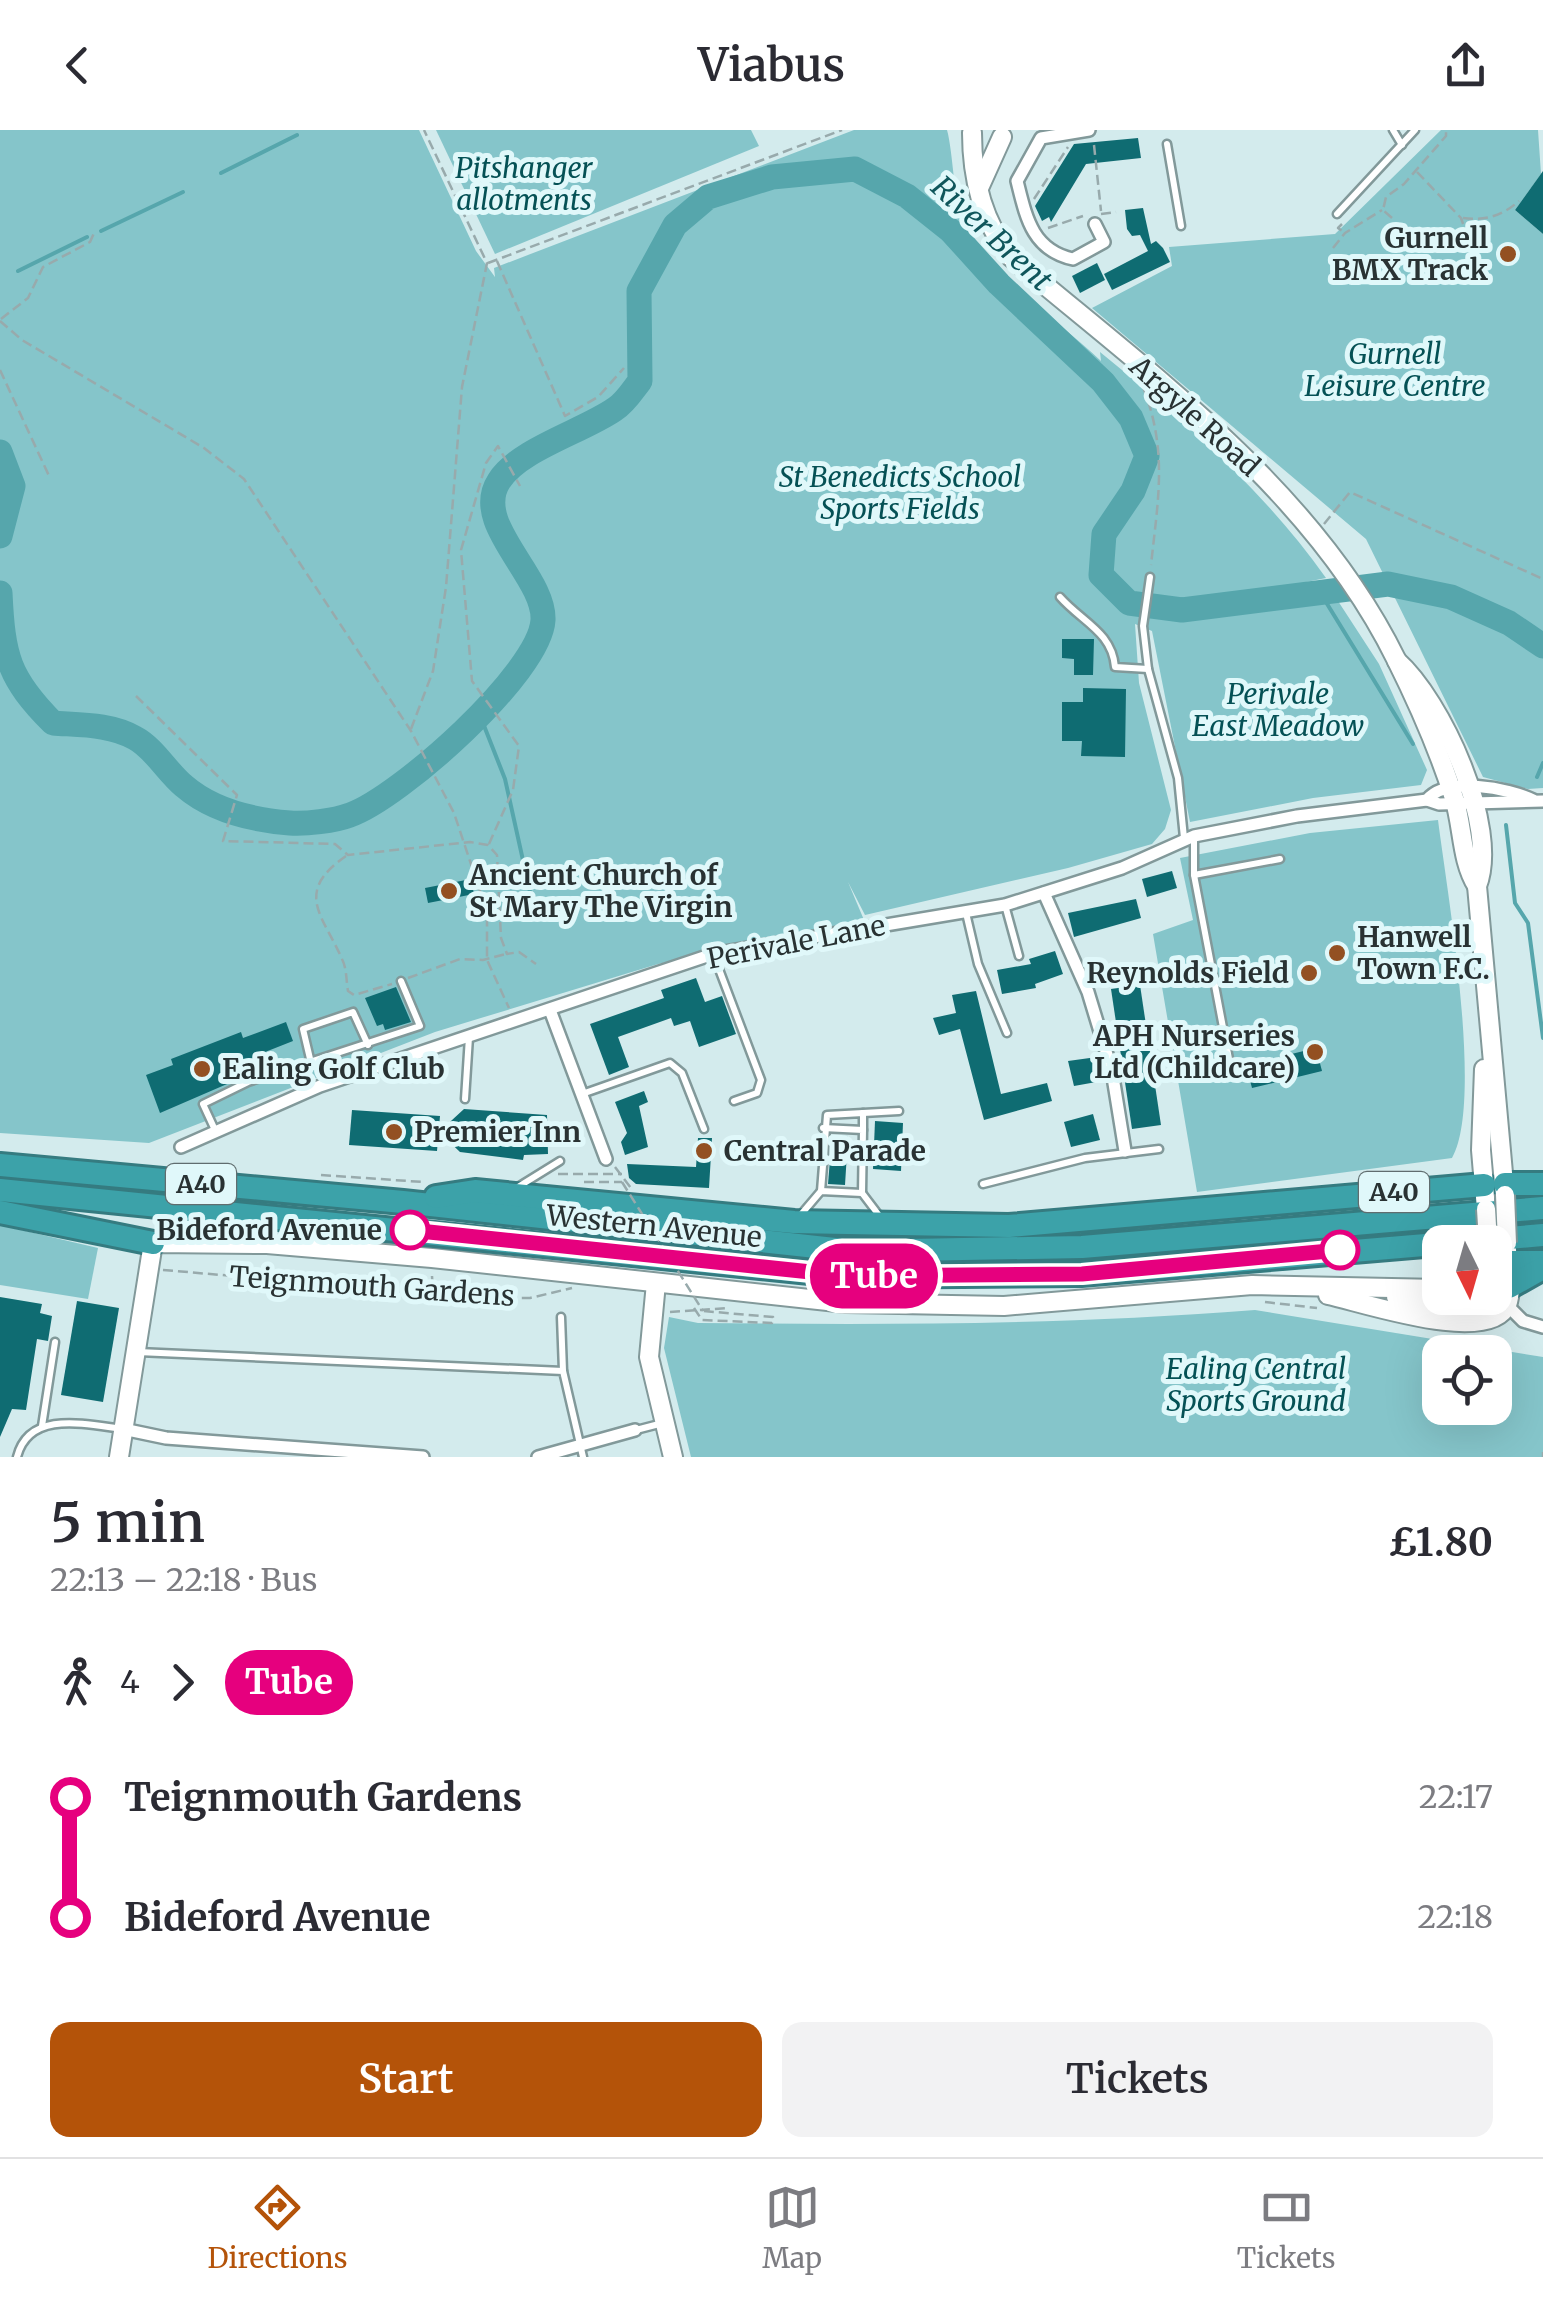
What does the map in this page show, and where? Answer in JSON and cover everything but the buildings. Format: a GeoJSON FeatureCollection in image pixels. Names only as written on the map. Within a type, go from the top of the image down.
{"type":"FeatureCollection","features":[{"type":"Feature","properties":{"kind":"highway","name":"Western Avenue"},"geometry":{"type":"LineString","coordinates":[[0,1166],[403,1202],[853,1250],[972,1252],[1082,1247],[1543,1208]]}},
{"type":"Feature","properties":{"kind":"highway","name":"A40"},"geometry":{"type":"LineString","coordinates":[[403,1202],[475,1191],[794,1222],[888,1227],[1048,1224],[1543,1184]]}},
{"type":"Feature","properties":{"kind":"highway","name":"Western Avenue"},"geometry":{"type":"LineString","coordinates":[[0,1190],[849,1276],[1082,1274],[1543,1235]]}},
{"type":"Feature","properties":{"kind":"highway","name":"A40"},"geometry":{"type":"LineString","coordinates":[[0,1212],[154,1243]]}},
{"type":"Feature","properties":{"kind":"highway"},"geometry":{"type":"LineString","coordinates":[[1512,1261],[1543,1265]]}},
{"type":"Feature","properties":{"kind":"highway"},"geometry":{"type":"LineString","coordinates":[[1512,1292],[1543,1265]]}},
{"type":"Feature","properties":{"kind":"main road"},"geometry":{"type":"LineString","coordinates":[[971,132],[983,142],[1006,132]]}},
{"type":"Feature","properties":{"kind":"main road","name":"Argyle Road"},"geometry":{"type":"LineString","coordinates":[[971,132],[973,176],[995,234],[1011,256],[1238,451],[1288,502],[1348,578],[1397,660],[1416,677],[1436,709],[1482,873],[1477,886],[1494,1190]]}},
{"type":"Feature","properties":{"kind":"main road"},"geometry":{"type":"LineString","coordinates":[[979,188],[1006,132]]}},
{"type":"Feature","properties":{"kind":"main road"},"geometry":{"type":"LineString","coordinates":[[1490,1225],[1494,1190]]}},
{"type":"Feature","properties":{"kind":"main road"},"geometry":{"type":"LineString","coordinates":[[1494,1190],[1498,1225]]}},
{"type":"Feature","properties":{"kind":"main road"},"geometry":{"type":"LineString","coordinates":[[119,1457],[154,1243]]}},
{"type":"Feature","properties":{"kind":"main road","name":"Teignmouth Gardens"},"geometry":{"type":"LineString","coordinates":[[154,1243],[267,1244],[432,1258],[846,1303],[1004,1306],[1252,1285],[1289,1286]]}},
{"type":"Feature","properties":{"kind":"main road"},"geometry":{"type":"LineString","coordinates":[[656,1283],[649,1358],[673,1457]]}},
{"type":"Feature","properties":{"kind":"main road"},"geometry":{"type":"LineString","coordinates":[[1289,1286],[1422,1315]]}},
{"type":"Feature","properties":{"kind":"main road"},"geometry":{"type":"LineString","coordinates":[[1289,1286],[1422,1288]]}},
{"type":"Feature","properties":{"kind":"main road"},"geometry":{"type":"LineString","coordinates":[[1346,1287],[1422,1301]]}},
{"type":"Feature","properties":{"kind":"main road"},"geometry":{"type":"LineString","coordinates":[[1423,1315],[1464,1324],[1491,1320],[1495,1315]]}},
{"type":"Feature","properties":{"kind":"street"},"geometry":{"type":"LineString","coordinates":[[1090,130],[1041,138],[1016,174],[1033,234],[1059,256],[1073,259],[1104,242],[1098,218]]}},
{"type":"Feature","properties":{"kind":"street","name":"Perivale Lane"},"geometry":{"type":"LineString","coordinates":[[181,1147],[320,1086],[713,954],[1005,905],[1122,868],[1189,837],[1297,816],[1427,800],[1438,791],[1462,795]]}},
{"type":"Feature","properties":{"kind":"street"},"geometry":{"type":"LineString","coordinates":[[1462,795],[1521,794],[1538,801]]}},
{"type":"Feature","properties":{"kind":"street"},"geometry":{"type":"LineString","coordinates":[[1044,893],[1088,992],[1112,1071],[1125,1152]]}},
{"type":"Feature","properties":{"kind":"street"},"geometry":{"type":"LineString","coordinates":[[550,1010],[606,1159]]}},
{"type":"Feature","properties":{"kind":"street"},"geometry":{"type":"LineString","coordinates":[[1512,1303],[1523,1321],[1543,1328]]}},
{"type":"Feature","properties":{"kind":"street"},"geometry":{"type":"LineString","coordinates":[[123,1429],[166,1438],[318,1454],[423,1457]]}},
{"type":"Feature","properties":{"kind":"street"},"geometry":{"type":"LineString","coordinates":[[538,1457],[581,1451],[635,1430]]}},
{"type":"Feature","properties":{"kind":"lane"},"geometry":{"type":"LineString","coordinates":[[1393,130],[1402,144]]}},
{"type":"Feature","properties":{"kind":"lane"},"geometry":{"type":"LineString","coordinates":[[1338,214],[1415,130]]}},
{"type":"Feature","properties":{"kind":"lane"},"geometry":{"type":"LineString","coordinates":[[1167,144],[1181,226]]}},
{"type":"Feature","properties":{"kind":"lane"},"geometry":{"type":"LineString","coordinates":[[1150,577],[1143,626],[1148,669],[1178,778],[1229,1058]]}},
{"type":"Feature","properties":{"kind":"lane"},"geometry":{"type":"LineString","coordinates":[[1060,597],[1113,646],[1115,667],[1148,669]]}},
{"type":"Feature","properties":{"kind":"lane"},"geometry":{"type":"LineString","coordinates":[[1194,876],[1280,860]]}},
{"type":"Feature","properties":{"kind":"lane"},"geometry":{"type":"LineString","coordinates":[[1005,905],[1019,956]]}},
{"type":"Feature","properties":{"kind":"lane"},"geometry":{"type":"LineString","coordinates":[[966,912],[978,964],[1007,1033]]}},
{"type":"Feature","properties":{"kind":"lane"},"geometry":{"type":"LineString","coordinates":[[713,954],[761,1080],[758,1093],[734,1101]]}},
{"type":"Feature","properties":{"kind":"lane"},"geometry":{"type":"LineString","coordinates":[[215,1130],[202,1104],[248,1082],[420,1026],[401,981]]}},
{"type":"Feature","properties":{"kind":"lane"},"geometry":{"type":"LineString","coordinates":[[310,1062],[303,1030],[353,1012],[368,1045]]}},
{"type":"Feature","properties":{"kind":"lane"},"geometry":{"type":"LineString","coordinates":[[465,1099],[470,1037]]}},
{"type":"Feature","properties":{"kind":"lane"},"geometry":{"type":"LineString","coordinates":[[581,1095],[670,1063],[682,1073],[704,1129]]}},
{"type":"Feature","properties":{"kind":"lane"},"geometry":{"type":"LineString","coordinates":[[794,1222],[821,1190],[823,1128],[829,1113],[899,1111]]}},
{"type":"Feature","properties":{"kind":"lane"},"geometry":{"type":"LineString","coordinates":[[864,1113],[862,1193],[888,1227]]}},
{"type":"Feature","properties":{"kind":"lane"},"geometry":{"type":"LineString","coordinates":[[823,1128],[863,1130]]}},
{"type":"Feature","properties":{"kind":"lane"},"geometry":{"type":"LineString","coordinates":[[982,1184],[1125,1152],[1159,1149]]}},
{"type":"Feature","properties":{"kind":"lane"},"geometry":{"type":"LineString","coordinates":[[508,1194],[560,1162]]}},
{"type":"Feature","properties":{"kind":"lane"},"geometry":{"type":"LineString","coordinates":[[821,1190],[862,1193]]}},
{"type":"Feature","properties":{"kind":"lane"},"geometry":{"type":"LineString","coordinates":[[562,1317],[564,1370],[581,1451]]}},
{"type":"Feature","properties":{"kind":"lane"},"geometry":{"type":"LineString","coordinates":[[42,1426],[55,1342]]}},
{"type":"Feature","properties":{"kind":"lane"},"geometry":{"type":"LineString","coordinates":[[136,1352],[564,1370]]}},
{"type":"Feature","properties":{"kind":"lane"},"geometry":{"type":"LineString","coordinates":[[635,1430],[664,1422]]}},
{"type":"Feature","properties":{"kind":"lane"},"geometry":{"type":"LineString","coordinates":[[17,1457],[22,1442],[42,1426],[123,1429]]}},
{"type":"Feature","properties":{"kind":"path"},"geometry":{"type":"LineString","coordinates":[[411,730],[433,671],[444,604],[462,387],[487,263],[424,130]]}},
{"type":"Feature","properties":{"kind":"path"},"geometry":{"type":"LineString","coordinates":[[487,263],[842,130]]}},
{"type":"Feature","properties":{"kind":"path"},"geometry":{"type":"LineString","coordinates":[[1090,130],[1098,218]]}},
{"type":"Feature","properties":{"kind":"path"},"geometry":{"type":"LineString","coordinates":[[1384,210],[1386,197],[1416,171],[1446,136],[1446,130]]}},
{"type":"Feature","properties":{"kind":"path"},"geometry":{"type":"LineString","coordinates":[[1025,213],[1078,131]]}},
{"type":"Feature","properties":{"kind":"path"},"geometry":{"type":"LineString","coordinates":[[1416,171],[1461,218],[1469,241]]}},
{"type":"Feature","properties":{"kind":"path"},"geometry":{"type":"LineString","coordinates":[[1375,188],[1386,197]]}},
{"type":"Feature","properties":{"kind":"path"},"geometry":{"type":"LineString","coordinates":[[1461,218],[1478,220],[1505,213],[1519,201]]}},
{"type":"Feature","properties":{"kind":"path"},"geometry":{"type":"LineString","coordinates":[[1384,210],[1392,218]]}},
{"type":"Feature","properties":{"kind":"path"},"geometry":{"type":"LineString","coordinates":[[1333,248],[1345,233],[1384,210]]}},
{"type":"Feature","properties":{"kind":"path"},"geometry":{"type":"LineString","coordinates":[[1033,234],[1074,217],[1116,212]]}},
{"type":"Feature","properties":{"kind":"path"},"geometry":{"type":"LineString","coordinates":[[1338,228],[1345,233]]}},
{"type":"Feature","properties":{"kind":"path"},"geometry":{"type":"LineString","coordinates":[[95,231],[90,242],[43,267],[28,298],[0,321],[22,340],[204,448],[244,479],[417,742],[466,842],[486,912],[487,960],[508,1008],[541,1006],[550,1010]]}},
{"type":"Feature","properties":{"kind":"path"},"geometry":{"type":"LineString","coordinates":[[496,260],[566,416],[598,397],[624,368]]}},
{"type":"Feature","properties":{"kind":"path"},"geometry":{"type":"LineString","coordinates":[[0,370],[50,478]]}},
{"type":"Feature","properties":{"kind":"path"},"geometry":{"type":"LineString","coordinates":[[1141,384],[1154,417],[1162,462],[1150,577]]}},
{"type":"Feature","properties":{"kind":"path"},"geometry":{"type":"LineString","coordinates":[[488,844],[513,790],[519,746],[476,689],[461,550],[486,463],[498,446],[520,486]]}},
{"type":"Feature","properties":{"kind":"path"},"geometry":{"type":"LineString","coordinates":[[1322,527],[1350,492],[1543,579]]}},
{"type":"Feature","properties":{"kind":"path"},"geometry":{"type":"LineString","coordinates":[[136,696],[237,795],[224,841],[334,844],[348,854]]}},
{"type":"Feature","properties":{"kind":"path"},"geometry":{"type":"LineString","coordinates":[[508,954],[501,938],[497,855],[488,844],[466,842],[348,854],[319,880],[314,897],[329,940],[345,966],[348,991],[354,996],[460,958],[487,960],[519,952],[536,964]]}},
{"type":"Feature","properties":{"kind":"path"},"geometry":{"type":"LineString","coordinates":[[554,1182],[554,1174],[622,1174]]}},
{"type":"Feature","properties":{"kind":"path"},"geometry":{"type":"LineString","coordinates":[[571,1182],[622,1182],[702,1311],[772,1318],[772,1323],[702,1320],[694,1308],[728,1308]]}},
{"type":"Feature","properties":{"kind":"path"},"geometry":{"type":"LineString","coordinates":[[582,1189],[631,1188]]}},
{"type":"Feature","properties":{"kind":"path"},"geometry":{"type":"LineString","coordinates":[[432,1258],[432,1295]]}},
{"type":"Feature","properties":{"kind":"path","name":"Teignmouth Gardens"},"geometry":{"type":"LineString","coordinates":[[150,1269],[432,1295],[530,1298],[569,1291],[590,1276]]}},
{"type":"Feature","properties":{"kind":"green space"},"geometry":{"type":"Polygon","coordinates":[[[0,130],[419,130],[476,251],[495,277],[494,268],[854,130],[947,130],[962,223],[990,262],[1101,361],[1100,352],[1221,458],[1276,515],[1326,578],[1306,582],[1320,581],[1333,602],[1338,601],[1379,664],[1427,770],[1421,785],[1313,798],[1190,822],[1152,631],[1135,624],[1139,683],[1171,810],[1165,829],[1152,844],[1068,868],[865,915],[848,882],[864,920],[658,964],[435,1032],[149,1143],[0,1133],[0,130]]]}},
{"type":"Feature","properties":{"kind":"green space","name":"Pitshanger allotments"},"geometry":{"type":"Polygon","coordinates":[[[436,130],[751,130],[759,146],[495,254],[436,130]]]}},
{"type":"Feature","properties":{"kind":"green space","name":"Gurnell Leisure Centre"},"geometry":{"type":"Polygon","coordinates":[[[1441,130],[1538,130],[1541,174],[1515,210],[1543,234],[1543,788],[1528,789],[1483,777],[1366,539],[1092,308],[1172,266],[1169,247],[1335,234],[1441,130]]]}},
{"type":"Feature","properties":{"kind":"green space","name":"Reynolds Field"},"geometry":{"type":"Polygon","coordinates":[[[1438,820],[1464,1045],[1461,1130],[1452,1158],[1197,1192],[1153,934],[1193,920],[1180,858],[1310,833],[1438,820]]]}},
{"type":"Feature","properties":{"kind":"green space"},"geometry":{"type":"Polygon","coordinates":[[[0,1225],[98,1248],[88,1299],[0,1285],[0,1225]]]}},
{"type":"Feature","properties":{"kind":"green space","name":"Ealing Central Sports Ground"},"geometry":{"type":"Polygon","coordinates":[[[1255,1310],[1422,1337],[1422,1425],[1512,1425],[1512,1352],[1543,1357],[1543,1457],[691,1457],[664,1348],[669,1317],[698,1323],[1045,1321],[1255,1310]]]}},
{"type":"Feature","properties":{"kind":"waterway"},"geometry":{"type":"LineString","coordinates":[[221,173],[297,135]]}},
{"type":"Feature","properties":{"kind":"waterway","name":"River Brent"},"geometry":{"type":"LineString","coordinates":[[0,593],[3,634],[11,665],[26,693],[53,723],[126,733],[148,748],[195,795],[234,813],[297,823],[350,815],[400,785],[464,731],[494,701],[536,643],[543,620],[541,603],[501,532],[493,498],[499,481],[521,459],[615,409],[640,381],[639,291],[675,225],[708,197],[772,177],[855,169],[907,196],[951,231],[999,284],[1103,382],[1131,418],[1147,456],[1133,491],[1104,534],[1101,575],[1129,603],[1182,610],[1388,584],[1451,597],[1509,623],[1543,646]]}},
{"type":"Feature","properties":{"kind":"waterway"},"geometry":{"type":"LineString","coordinates":[[101,231],[183,192]]}},
{"type":"Feature","properties":{"kind":"waterway"},"geometry":{"type":"LineString","coordinates":[[18,271],[87,237]]}},
{"type":"Feature","properties":{"kind":"waterway","name":"River Brent"},"geometry":{"type":"LineString","coordinates":[[0,452],[13,486],[0,536]]}},
{"type":"Feature","properties":{"kind":"waterway"},"geometry":{"type":"LineString","coordinates":[[1321,594],[1413,744]]}},
{"type":"Feature","properties":{"kind":"waterway"},"geometry":{"type":"LineString","coordinates":[[479,713],[505,779],[530,892],[504,914]]}},
{"type":"Feature","properties":{"kind":"waterway"},"geometry":{"type":"LineString","coordinates":[[1537,777],[1543,763]]}},
{"type":"Feature","properties":{"kind":"waterway"},"geometry":{"type":"LineString","coordinates":[[1506,825],[1515,903],[1528,923],[1543,1038]]}},
{"type":"Feature","properties":{"kind":"bus line","name":"Tube"},"geometry":{"type":"LineString","coordinates":[[410,1230],[849,1276],[975,1278],[1082,1274],[1340,1250]]}},
{"type":"Feature","properties":{"kind":"place","name":"Gurnell BMX Track"},"geometry":{"type":"Point","coordinates":[1508,254]}},
{"type":"Feature","properties":{"kind":"place","name":"Ancient Church of St Mary The Virgin"},"geometry":{"type":"Point","coordinates":[449,891]}},
{"type":"Feature","properties":{"kind":"place","name":"Hanwell Town F.C."},"geometry":{"type":"Point","coordinates":[1337,953]}},
{"type":"Feature","properties":{"kind":"place","name":"Reynolds Field"},"geometry":{"type":"Point","coordinates":[1309,973]}},
{"type":"Feature","properties":{"kind":"place","name":"APH Nurseries Ltd (Childcare)"},"geometry":{"type":"Point","coordinates":[1315,1052]}},
{"type":"Feature","properties":{"kind":"place","name":"Ealing Golf Club"},"geometry":{"type":"Point","coordinates":[202,1069]}},
{"type":"Feature","properties":{"kind":"place","name":"Premier Inn"},"geometry":{"type":"Point","coordinates":[394,1132]}},
{"type":"Feature","properties":{"kind":"place","name":"Central Parade"},"geometry":{"type":"Point","coordinates":[704,1151]}},
{"type":"Feature","properties":{"kind":"place","name":"Bideford Avenue"},"geometry":{"type":"Point","coordinates":[410,1230]}},
{"type":"Feature","properties":{"kind":"park label","name":"St Benedicts School Sports Fields"},"geometry":{"type":"Point","coordinates":[900,493]}},
{"type":"Feature","properties":{"kind":"park label","name":"Perivale East Meadow"},"geometry":{"type":"Point","coordinates":[1278,710]}}]}
